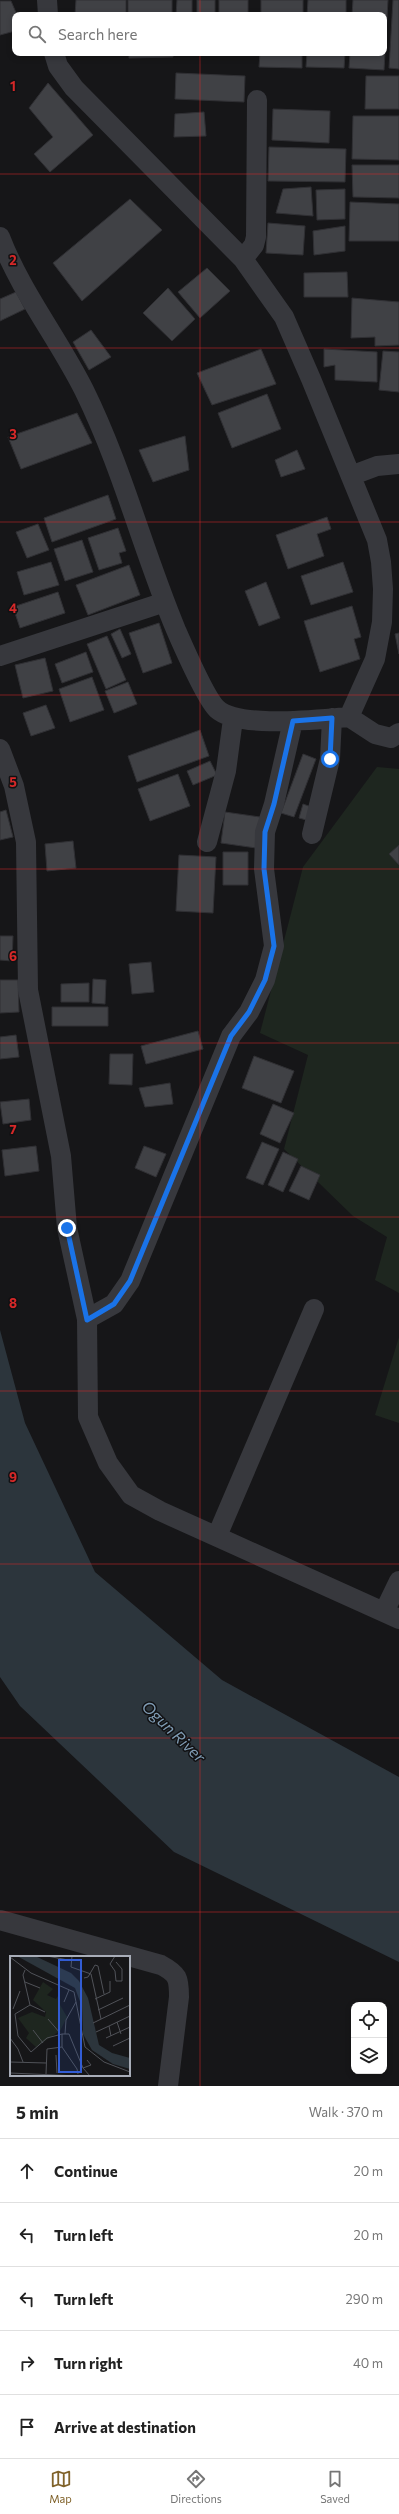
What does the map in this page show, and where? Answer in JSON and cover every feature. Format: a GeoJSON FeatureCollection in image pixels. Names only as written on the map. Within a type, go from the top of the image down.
{"type":"FeatureCollection","features":[{"type":"Feature","properties":{"kind":"street"},"geometry":{"type":"LineString","coordinates":[[47,0],[48,12]]}},
{"type":"Feature","properties":{"kind":"street"},"geometry":{"type":"LineString","coordinates":[[55,56],[58,66],[74,88],[243,259],[284,317],[353,475],[378,540],[383,589],[382,622],[374,659],[340,718],[312,834]]}},
{"type":"Feature","properties":{"kind":"street"},"geometry":{"type":"LineString","coordinates":[[243,259],[254,245],[256,237],[257,100]]}},
{"type":"Feature","properties":{"kind":"street"},"geometry":{"type":"LineString","coordinates":[[0,237],[11,267],[62,351],[105,438],[132,508],[165,602],[187,656],[216,709],[233,719],[293,721],[340,718],[375,734],[396,739]]}},
{"type":"Feature","properties":{"kind":"street"},"geometry":{"type":"LineString","coordinates":[[353,475],[378,466],[399,464]]}},
{"type":"Feature","properties":{"kind":"street"},"geometry":{"type":"LineString","coordinates":[[0,656],[165,602]]}},
{"type":"Feature","properties":{"kind":"street"},"geometry":{"type":"LineString","coordinates":[[207,842],[226,771],[233,719]]}},
{"type":"Feature","properties":{"kind":"street"},"geometry":{"type":"LineString","coordinates":[[87,1320],[114,1304],[130,1281],[231,1036],[249,1012],[265,980],[274,946],[264,869],[265,832],[274,804],[293,721]]}},
{"type":"Feature","properties":{"kind":"street"},"geometry":{"type":"LineString","coordinates":[[0,750],[14,786],[26,842],[28,990],[60,1156],[67,1228],[87,1320],[88,1418],[108,1464],[131,1495],[160,1512],[217,1536],[392,1616],[399,1580]]}},
{"type":"Feature","properties":{"kind":"street"},"geometry":{"type":"LineString","coordinates":[[217,1536],[314,1309]]}},
{"type":"Feature","properties":{"kind":"street"},"geometry":{"type":"LineString","coordinates":[[0,1920],[129,1956]]}},
{"type":"Feature","properties":{"kind":"street"},"geometry":{"type":"LineString","coordinates":[[130,1956],[161,1965],[173,1972],[179,1982],[179,1997],[168,2086]]}},
{"type":"Feature","properties":{"kind":"shaded area"},"geometry":{"type":"Polygon","coordinates":[[[377,767],[399,769],[399,1293],[375,1280],[387,1237],[353,1216],[284,1149],[308,1055],[260,1033],[303,867],[377,767]]]}},
{"type":"Feature","properties":{"kind":"shaded area"},"geometry":{"type":"Polygon","coordinates":[[[399,1337],[399,1423],[375,1415],[399,1337]]]}},
{"type":"Feature","properties":{"kind":"water","name":"Ogun River"},"geometry":{"type":"Polygon","coordinates":[[[0,1330],[25,1423],[95,1572],[222,1680],[399,1777],[399,1962],[174,1852],[20,1706],[0,1677],[0,1330]]]}},
{"type":"Feature","properties":{"kind":"building"},"geometry":{"type":"Polygon","coordinates":[[[76,0],[126,0],[126,12],[75,12],[76,0]]]}},
{"type":"Feature","properties":{"kind":"building"},"geometry":{"type":"Polygon","coordinates":[[[128,0],[172,0],[172,12],[128,12],[128,0]]]}},
{"type":"Feature","properties":{"kind":"building"},"geometry":{"type":"Polygon","coordinates":[[[177,0],[192,0],[192,12],[176,12],[177,0]]]}},
{"type":"Feature","properties":{"kind":"building"},"geometry":{"type":"Polygon","coordinates":[[[197,0],[215,0],[215,12],[197,12],[197,0]]]}},
{"type":"Feature","properties":{"kind":"building"},"geometry":{"type":"Polygon","coordinates":[[[219,0],[248,0],[248,12],[219,12],[219,0]]]}},
{"type":"Feature","properties":{"kind":"building"},"geometry":{"type":"Polygon","coordinates":[[[261,0],[303,0],[303,12],[261,12],[261,0]]]}},
{"type":"Feature","properties":{"kind":"building"},"geometry":{"type":"Polygon","coordinates":[[[308,0],[346,0],[346,12],[307,12],[308,0]]]}},
{"type":"Feature","properties":{"kind":"building"},"geometry":{"type":"Polygon","coordinates":[[[353,0],[388,0],[387,18],[387,12],[352,12],[353,0]]]}},
{"type":"Feature","properties":{"kind":"building"},"geometry":{"type":"Polygon","coordinates":[[[393,0],[399,0],[399,69],[389,68],[393,0]]]}},
{"type":"Feature","properties":{"kind":"building"},"geometry":{"type":"Polygon","coordinates":[[[0,1],[11,1],[16,12],[12,12],[12,32],[0,35],[0,1]]]}},
{"type":"Feature","properties":{"kind":"building"},"geometry":{"type":"Polygon","coordinates":[[[129,56],[173,56],[173,57],[129,58],[129,56]]]}},
{"type":"Feature","properties":{"kind":"building"},"geometry":{"type":"Polygon","coordinates":[[[260,56],[302,56],[302,68],[259,67],[260,56]]]}},
{"type":"Feature","properties":{"kind":"building"},"geometry":{"type":"Polygon","coordinates":[[[307,56],[345,56],[344,68],[306,67],[307,56]]]}},
{"type":"Feature","properties":{"kind":"building"},"geometry":{"type":"Polygon","coordinates":[[[350,56],[385,56],[384,70],[349,68],[350,56]]]}},
{"type":"Feature","properties":{"kind":"building"},"geometry":{"type":"Polygon","coordinates":[[[176,73],[245,76],[244,102],[175,99],[176,73]]]}},
{"type":"Feature","properties":{"kind":"building"},"geometry":{"type":"Polygon","coordinates":[[[366,76],[399,76],[399,109],[365,109],[366,76]]]}},
{"type":"Feature","properties":{"kind":"building"},"geometry":{"type":"Polygon","coordinates":[[[48,83],[93,135],[50,172],[34,154],[53,137],[29,108],[48,83]]]}},
{"type":"Feature","properties":{"kind":"building"},"geometry":{"type":"Polygon","coordinates":[[[273,109],[330,111],[329,143],[272,140],[273,109]]]}},
{"type":"Feature","properties":{"kind":"building"},"geometry":{"type":"Polygon","coordinates":[[[204,112],[206,136],[174,137],[175,114],[204,112]]]}},
{"type":"Feature","properties":{"kind":"building"},"geometry":{"type":"Polygon","coordinates":[[[353,116],[399,116],[399,160],[352,159],[353,116]]]}},
{"type":"Feature","properties":{"kind":"building"},"geometry":{"type":"Polygon","coordinates":[[[269,147],[346,149],[345,182],[268,181],[269,147]]]}},
{"type":"Feature","properties":{"kind":"building"},"geometry":{"type":"Polygon","coordinates":[[[352,165],[399,165],[399,198],[353,197],[352,165]]]}},
{"type":"Feature","properties":{"kind":"building"},"geometry":{"type":"Polygon","coordinates":[[[311,187],[313,216],[276,213],[283,189],[311,187]]]}},
{"type":"Feature","properties":{"kind":"building"},"geometry":{"type":"Polygon","coordinates":[[[345,189],[345,219],[317,220],[316,190],[345,189]]]}},
{"type":"Feature","properties":{"kind":"building"},"geometry":{"type":"Polygon","coordinates":[[[130,199],[162,230],[82,301],[53,263],[130,199]]]}},
{"type":"Feature","properties":{"kind":"building"},"geometry":{"type":"Polygon","coordinates":[[[350,202],[399,204],[399,241],[349,241],[350,202]]]}},
{"type":"Feature","properties":{"kind":"building"},"geometry":{"type":"Polygon","coordinates":[[[268,223],[305,226],[303,255],[266,253],[268,223]]]}},
{"type":"Feature","properties":{"kind":"building"},"geometry":{"type":"Polygon","coordinates":[[[345,226],[345,251],[314,255],[313,231],[345,226]]]}},
{"type":"Feature","properties":{"kind":"building"},"geometry":{"type":"Polygon","coordinates":[[[207,268],[230,291],[200,318],[178,292],[207,268]]]}},
{"type":"Feature","properties":{"kind":"building"},"geometry":{"type":"Polygon","coordinates":[[[347,272],[348,297],[304,297],[304,273],[347,272]]]}},
{"type":"Feature","properties":{"kind":"building"},"geometry":{"type":"Polygon","coordinates":[[[168,288],[195,319],[172,341],[143,313],[168,288]]]}},
{"type":"Feature","properties":{"kind":"building"},"geometry":{"type":"Polygon","coordinates":[[[16,292],[25,309],[0,321],[0,299],[16,292]]]}},
{"type":"Feature","properties":{"kind":"building"},"geometry":{"type":"Polygon","coordinates":[[[352,298],[399,302],[399,345],[375,346],[375,337],[351,338],[352,298]]]}},
{"type":"Feature","properties":{"kind":"building"},"geometry":{"type":"Polygon","coordinates":[[[91,330],[111,357],[89,370],[73,342],[91,330]]]}},
{"type":"Feature","properties":{"kind":"building"},"geometry":{"type":"Polygon","coordinates":[[[261,349],[276,384],[212,405],[197,373],[261,349]]]}},
{"type":"Feature","properties":{"kind":"building"},"geometry":{"type":"Polygon","coordinates":[[[324,349],[377,352],[377,382],[335,380],[335,365],[324,367],[324,349]]]}},
{"type":"Feature","properties":{"kind":"building"},"geometry":{"type":"Polygon","coordinates":[[[383,351],[399,352],[399,392],[379,390],[383,351]]]}},
{"type":"Feature","properties":{"kind":"building"},"geometry":{"type":"Polygon","coordinates":[[[267,394],[281,429],[232,448],[218,413],[267,394]]]}},
{"type":"Feature","properties":{"kind":"building"},"geometry":{"type":"Polygon","coordinates":[[[77,413],[92,443],[21,469],[8,437],[77,413]]]}},
{"type":"Feature","properties":{"kind":"building"},"geometry":{"type":"Polygon","coordinates":[[[185,436],[189,470],[153,482],[139,450],[185,436]]]}},
{"type":"Feature","properties":{"kind":"building"},"geometry":{"type":"Polygon","coordinates":[[[297,450],[305,469],[281,477],[275,460],[297,450]]]}},
{"type":"Feature","properties":{"kind":"building"},"geometry":{"type":"Polygon","coordinates":[[[108,495],[116,519],[52,542],[44,518],[108,495]]]}},
{"type":"Feature","properties":{"kind":"building"},"geometry":{"type":"Polygon","coordinates":[[[327,517],[331,529],[317,534],[324,556],[288,569],[276,535],[327,517]]]}},
{"type":"Feature","properties":{"kind":"building"},"geometry":{"type":"Polygon","coordinates":[[[38,524],[49,550],[27,558],[16,532],[38,524]]]}},
{"type":"Feature","properties":{"kind":"building"},"geometry":{"type":"Polygon","coordinates":[[[118,528],[126,551],[119,553],[122,563],[99,570],[88,538],[118,528]]]}},
{"type":"Feature","properties":{"kind":"building"},"geometry":{"type":"Polygon","coordinates":[[[82,540],[93,572],[65,581],[54,549],[82,540]]]}},
{"type":"Feature","properties":{"kind":"building"},"geometry":{"type":"Polygon","coordinates":[[[51,562],[59,585],[24,595],[17,572],[51,562]]]}},
{"type":"Feature","properties":{"kind":"building"},"geometry":{"type":"Polygon","coordinates":[[[343,562],[353,592],[311,605],[301,576],[343,562]]]}},
{"type":"Feature","properties":{"kind":"building"},"geometry":{"type":"Polygon","coordinates":[[[129,565],[140,595],[88,615],[76,585],[129,565]]]}},
{"type":"Feature","properties":{"kind":"building"},"geometry":{"type":"Polygon","coordinates":[[[266,582],[280,618],[259,626],[245,591],[266,582]]]}},
{"type":"Feature","properties":{"kind":"building"},"geometry":{"type":"Polygon","coordinates":[[[58,592],[65,613],[20,628],[13,607],[58,592]]]}},
{"type":"Feature","properties":{"kind":"building"},"geometry":{"type":"Polygon","coordinates":[[[352,606],[361,637],[354,639],[360,659],[320,672],[304,621],[352,606]]]}},
{"type":"Feature","properties":{"kind":"building"},"geometry":{"type":"Polygon","coordinates":[[[159,623],[172,663],[143,673],[129,633],[159,623]]]}},
{"type":"Feature","properties":{"kind":"building"},"geometry":{"type":"Polygon","coordinates":[[[120,629],[131,654],[122,658],[111,634],[120,629]]]}},
{"type":"Feature","properties":{"kind":"building"},"geometry":{"type":"Polygon","coordinates":[[[399,633],[399,654],[395,634],[399,633]]]}},
{"type":"Feature","properties":{"kind":"building"},"geometry":{"type":"Polygon","coordinates":[[[107,636],[126,680],[106,689],[87,644],[107,636]]]}},
{"type":"Feature","properties":{"kind":"building"},"geometry":{"type":"Polygon","coordinates":[[[86,652],[93,672],[62,683],[55,664],[86,652]]]}},
{"type":"Feature","properties":{"kind":"building"},"geometry":{"type":"Polygon","coordinates":[[[45,658],[53,691],[23,698],[15,665],[45,658]]]}},
{"type":"Feature","properties":{"kind":"building"},"geometry":{"type":"Polygon","coordinates":[[[92,677],[104,710],[70,722],[59,689],[92,677]]]}},
{"type":"Feature","properties":{"kind":"building"},"geometry":{"type":"Polygon","coordinates":[[[128,682],[137,704],[114,713],[105,691],[128,682]]]}},
{"type":"Feature","properties":{"kind":"building"},"geometry":{"type":"Polygon","coordinates":[[[46,705],[55,728],[31,736],[23,713],[46,705]]]}},
{"type":"Feature","properties":{"kind":"building"},"geometry":{"type":"Polygon","coordinates":[[[200,730],[209,756],[137,782],[128,756],[200,730]]]}},
{"type":"Feature","properties":{"kind":"building"},"geometry":{"type":"Polygon","coordinates":[[[303,754],[316,759],[294,817],[281,813],[303,754]]]}},
{"type":"Feature","properties":{"kind":"building"},"geometry":{"type":"Polygon","coordinates":[[[210,761],[217,775],[193,785],[187,771],[210,761]]]}},
{"type":"Feature","properties":{"kind":"building"},"geometry":{"type":"Polygon","coordinates":[[[178,774],[190,806],[150,821],[138,789],[178,774]]]}},
{"type":"Feature","properties":{"kind":"building"},"geometry":{"type":"Polygon","coordinates":[[[303,804],[314,808],[310,821],[299,818],[303,804]]]}},
{"type":"Feature","properties":{"kind":"building"},"geometry":{"type":"Polygon","coordinates":[[[6,810],[13,837],[0,840],[0,812],[6,810]]]}},
{"type":"Feature","properties":{"kind":"building"},"geometry":{"type":"Polygon","coordinates":[[[225,812],[260,817],[256,848],[221,843],[225,812]]]}},
{"type":"Feature","properties":{"kind":"building"},"geometry":{"type":"Polygon","coordinates":[[[73,841],[76,868],[47,871],[45,844],[73,841]]]}},
{"type":"Feature","properties":{"kind":"building"},"geometry":{"type":"Polygon","coordinates":[[[399,845],[399,865],[389,854],[399,845]]]}},
{"type":"Feature","properties":{"kind":"building"},"geometry":{"type":"Polygon","coordinates":[[[223,852],[248,852],[248,885],[223,885],[223,852]]]}},
{"type":"Feature","properties":{"kind":"building"},"geometry":{"type":"Polygon","coordinates":[[[179,855],[216,857],[213,913],[176,911],[179,855]]]}},
{"type":"Feature","properties":{"kind":"building"},"geometry":{"type":"Polygon","coordinates":[[[0,936],[13,936],[12,961],[0,960],[0,936]]]}},
{"type":"Feature","properties":{"kind":"building"},"geometry":{"type":"Polygon","coordinates":[[[151,962],[154,992],[132,994],[129,964],[151,962]]]}},
{"type":"Feature","properties":{"kind":"building"},"geometry":{"type":"Polygon","coordinates":[[[93,979],[106,980],[105,1004],[92,1003],[93,979]]]}},
{"type":"Feature","properties":{"kind":"building"},"geometry":{"type":"Polygon","coordinates":[[[0,980],[18,980],[19,1012],[0,1013],[0,980]]]}},
{"type":"Feature","properties":{"kind":"building"},"geometry":{"type":"Polygon","coordinates":[[[89,983],[89,1002],[61,1002],[61,984],[89,983]]]}},
{"type":"Feature","properties":{"kind":"building"},"geometry":{"type":"Polygon","coordinates":[[[52,1007],[108,1007],[108,1026],[52,1026],[52,1007]]]}},
{"type":"Feature","properties":{"kind":"building"},"geometry":{"type":"Polygon","coordinates":[[[198,1031],[203,1049],[146,1064],[141,1046],[198,1031]]]}},
{"type":"Feature","properties":{"kind":"building"},"geometry":{"type":"Polygon","coordinates":[[[16,1035],[19,1057],[0,1059],[0,1037],[16,1035]]]}},
{"type":"Feature","properties":{"kind":"building"},"geometry":{"type":"Polygon","coordinates":[[[110,1054],[133,1054],[132,1085],[109,1084],[110,1054]]]}},
{"type":"Feature","properties":{"kind":"building"},"geometry":{"type":"Polygon","coordinates":[[[254,1056],[294,1071],[281,1103],[242,1088],[254,1056]]]}},
{"type":"Feature","properties":{"kind":"building"},"geometry":{"type":"Polygon","coordinates":[[[170,1083],[173,1104],[145,1107],[139,1088],[170,1083]]]}},
{"type":"Feature","properties":{"kind":"building"},"geometry":{"type":"Polygon","coordinates":[[[29,1099],[31,1120],[3,1124],[0,1102],[29,1099]]]}},
{"type":"Feature","properties":{"kind":"building"},"geometry":{"type":"Polygon","coordinates":[[[273,1104],[294,1113],[280,1143],[260,1134],[273,1104]]]}},
{"type":"Feature","properties":{"kind":"building"},"geometry":{"type":"Polygon","coordinates":[[[262,1142],[279,1149],[263,1185],[246,1178],[262,1142]]]}},
{"type":"Feature","properties":{"kind":"building"},"geometry":{"type":"Polygon","coordinates":[[[36,1146],[39,1171],[5,1176],[2,1150],[36,1146]]]}},
{"type":"Feature","properties":{"kind":"building"},"geometry":{"type":"Polygon","coordinates":[[[144,1146],[166,1154],[156,1177],[135,1168],[144,1146]]]}},
{"type":"Feature","properties":{"kind":"building"},"geometry":{"type":"Polygon","coordinates":[[[283,1152],[298,1159],[283,1192],[268,1185],[283,1152]]]}},
{"type":"Feature","properties":{"kind":"building"},"geometry":{"type":"Polygon","coordinates":[[[301,1166],[320,1175],[309,1200],[289,1191],[301,1166]]]}},
{"type":"Feature","properties":{"kind":"route"},"geometry":{"type":"LineString","coordinates":[[67,1228],[87,1320],[114,1304],[130,1281],[231,1036],[249,1012],[265,980],[274,946],[269,894],[264,869],[265,832],[274,804],[293,721],[332,718],[330,759]]}}]}
